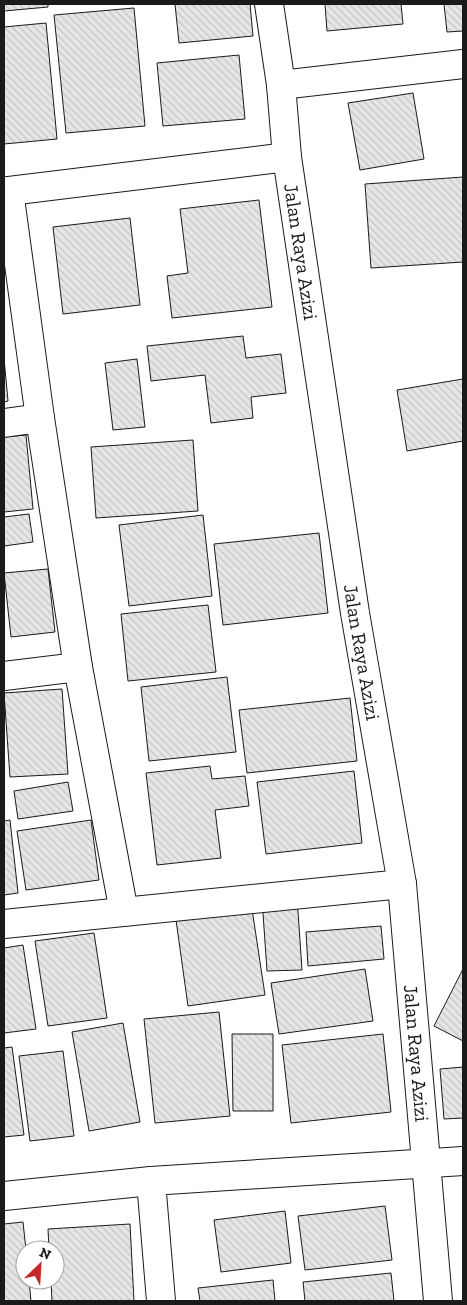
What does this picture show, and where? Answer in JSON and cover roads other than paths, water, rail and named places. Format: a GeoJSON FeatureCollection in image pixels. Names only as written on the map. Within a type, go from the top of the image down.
{"type":"FeatureCollection","features":[{"type":"Feature","properties":{"kind":"street","name":"Jalan Raya Azizi"},"geometry":{"type":"LineString","coordinates":[[269,4],[281,85],[287,158],[355,613],[402,884],[438,1301]]}},
{"type":"Feature","properties":{"kind":"street"},"geometry":{"type":"LineString","coordinates":[[281,85],[463,64]]}},
{"type":"Feature","properties":{"kind":"street"},"geometry":{"type":"LineString","coordinates":[[124,912],[78,667],[7,191],[287,158]]}},
{"type":"Feature","properties":{"kind":"street"},"geometry":{"type":"LineString","coordinates":[[4,423],[40,418]]}},
{"type":"Feature","properties":{"kind":"street"},"geometry":{"type":"LineString","coordinates":[[4,676],[78,667]]}},
{"type":"Feature","properties":{"kind":"street"},"geometry":{"type":"LineString","coordinates":[[4,924],[402,884]]}},
{"type":"Feature","properties":{"kind":"street"},"geometry":{"type":"LineString","coordinates":[[4,1196],[152,1181],[463,1161]]}},
{"type":"Feature","properties":{"kind":"street"},"geometry":{"type":"LineString","coordinates":[[152,1181],[161,1301]]}}]}
